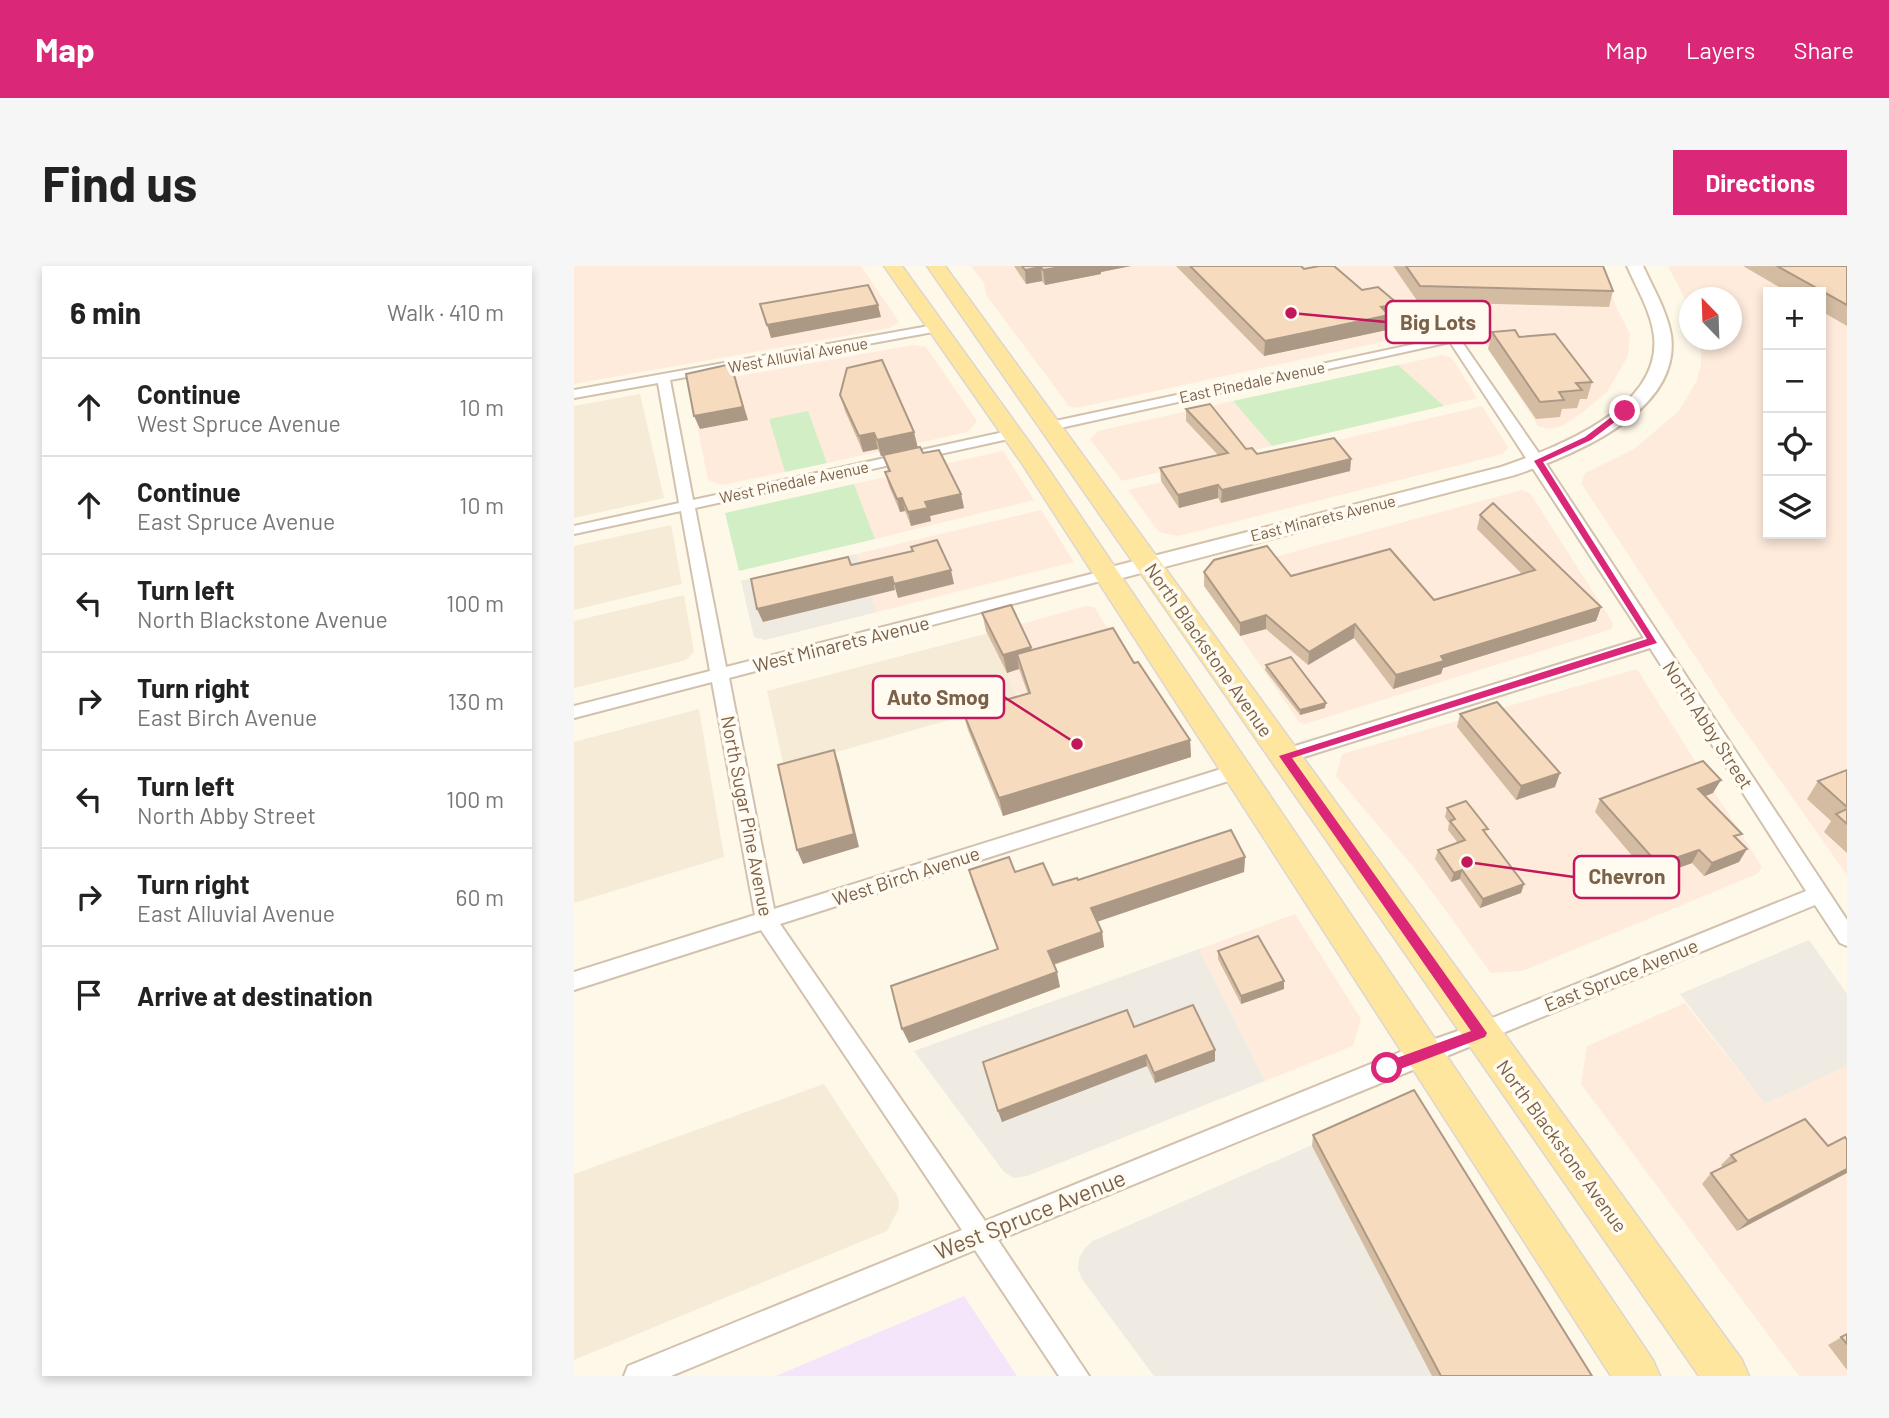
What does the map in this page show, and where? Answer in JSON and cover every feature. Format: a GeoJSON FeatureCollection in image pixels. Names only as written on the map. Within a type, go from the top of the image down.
{"type":"FeatureCollection","features":[{"type":"Feature","properties":{"kind":"main road"},"geometry":{"type":"LineString","coordinates":[[893,266],[940,328],[1013,434],[1637,1376]]}},
{"type":"Feature","properties":{"kind":"main road"},"geometry":{"type":"LineString","coordinates":[[899,266],[928,288],[956,323],[978,324]]}},
{"type":"Feature","properties":{"kind":"main road","name":"North Blackstone Avenue"},"geometry":{"type":"LineString","coordinates":[[936,266],[1726,1376]]}},
{"type":"Feature","properties":{"kind":"main road","name":"East Minarets Avenue"},"geometry":{"type":"LineString","coordinates":[[1107,575],[1538,461],[1572,447],[1609,425],[1638,399],[1658,370],[1664,346],[1661,331],[1635,266]]}},
{"type":"Feature","properties":{"kind":"main road"},"geometry":{"type":"LineString","coordinates":[[940,328],[962,332],[1009,394],[1032,399]]}},
{"type":"Feature","properties":{"kind":"street","name":"West Alluvial Avenue"},"geometry":{"type":"LineString","coordinates":[[574,394],[940,328]]}},
{"type":"Feature","properties":{"kind":"street","name":"North Abby Street"},"geometry":{"type":"LineString","coordinates":[[1452,338],[1538,461],[1847,937]]}},
{"type":"Feature","properties":{"kind":"street","name":"East Pinedale Avenue"},"geometry":{"type":"LineString","coordinates":[[1051,426],[1452,338]]}},
{"type":"Feature","properties":{"kind":"street","name":"North Sugar Pine Avenue"},"geometry":{"type":"LineString","coordinates":[[663,378],[766,920],[1075,1376]]}},
{"type":"Feature","properties":{"kind":"street","name":"West Pinedale Avenue"},"geometry":{"type":"LineString","coordinates":[[574,530],[1013,434]]}},
{"type":"Feature","properties":{"kind":"street","name":"West Minarets Avenue"},"geometry":{"type":"LineString","coordinates":[[574,712],[1107,575]]}},
{"type":"Feature","properties":{"kind":"street"},"geometry":{"type":"LineString","coordinates":[[1284,756],[1653,641]]}},
{"type":"Feature","properties":{"kind":"street","name":"West Birch Avenue"},"geometry":{"type":"LineString","coordinates":[[574,981],[1237,771]]}},
{"type":"Feature","properties":{"kind":"street","name":"East Spruce Avenue"},"geometry":{"type":"LineString","coordinates":[[1423,1053],[1480,1033],[1819,895]]}},
{"type":"Feature","properties":{"kind":"street","name":"West Spruce Avenue"},"geometry":{"type":"LineString","coordinates":[[638,1376],[1423,1053]]}},
{"type":"Feature","properties":{"kind":"shaded area"},"geometry":{"type":"Polygon","coordinates":[[[574,266],[861,266],[899,322],[890,328],[574,384],[574,266]]]}},
{"type":"Feature","properties":{"kind":"shaded area"},"geometry":{"type":"Polygon","coordinates":[[[971,266],[1601,266],[1617,309],[1630,334],[1628,356],[1607,392],[1562,426],[1549,429],[1538,426],[1486,344],[1472,336],[1446,331],[1428,332],[1077,408],[1069,406],[986,295],[984,283],[971,266]]]}},
{"type":"Feature","properties":{"kind":"shaded area"},"geometry":{"type":"Polygon","coordinates":[[[1668,266],[1847,266],[1847,875],[1733,714],[1581,483],[1585,473],[1634,449],[1679,411],[1697,380],[1701,350],[1742,350],[1742,287],[1679,287],[1668,266]]]}},
{"type":"Feature","properties":{"kind":"shaded area"},"geometry":{"type":"Polygon","coordinates":[[[913,345],[926,347],[977,421],[968,432],[827,463],[808,412],[769,419],[785,472],[722,485],[708,480],[689,385],[913,345]]]}},
{"type":"Feature","properties":{"kind":"shaded area"},"geometry":{"type":"Polygon","coordinates":[[[1443,355],[1452,358],[1477,398],[1444,406],[1398,365],[1443,355]]]}},
{"type":"Feature","properties":{"kind":"shaded area"},"geometry":{"type":"Polygon","coordinates":[[[640,394],[664,498],[574,518],[574,406],[640,394]]]}},
{"type":"Feature","properties":{"kind":"shaded area"},"geometry":{"type":"Polygon","coordinates":[[[1233,401],[1272,446],[1122,481],[1090,439],[1098,431],[1233,401]]]}},
{"type":"Feature","properties":{"kind":"shaded area"},"geometry":{"type":"Polygon","coordinates":[[[1482,406],[1508,447],[1503,454],[1178,536],[1159,532],[1128,490],[1482,406]]]}},
{"type":"Feature","properties":{"kind":"shaded area"},"geometry":{"type":"Polygon","coordinates":[[[1003,451],[1034,500],[875,539],[854,484],[1003,451]]]}},
{"type":"Feature","properties":{"kind":"shaded area"},"geometry":{"type":"Polygon","coordinates":[[[1522,490],[1530,493],[1613,623],[1612,629],[1305,724],[1299,722],[1240,636],[1310,616],[1267,559],[1522,490]]]}},
{"type":"Feature","properties":{"kind":"shaded area"},"geometry":{"type":"Polygon","coordinates":[[[1041,510],[1074,562],[877,612],[856,554],[1041,510]]]}},
{"type":"Feature","properties":{"kind":"shaded area"},"geometry":{"type":"Polygon","coordinates":[[[671,525],[682,584],[574,610],[574,546],[671,525]]]}},
{"type":"Feature","properties":{"kind":"shaded area"},"geometry":{"type":"Polygon","coordinates":[[[856,554],[877,612],[765,640],[754,637],[741,581],[856,554]]]}},
{"type":"Feature","properties":{"kind":"shaded area"},"geometry":{"type":"Polygon","coordinates":[[[684,595],[694,652],[686,660],[574,688],[574,621],[684,595]]]}},
{"type":"Feature","properties":{"kind":"shaded area"},"geometry":{"type":"Polygon","coordinates":[[[1086,606],[1094,607],[1134,667],[1019,700],[989,633],[1086,606]]]}},
{"type":"Feature","properties":{"kind":"shaded area"},"geometry":{"type":"Polygon","coordinates":[[[989,633],[1019,700],[784,767],[767,691],[989,633]]]}},
{"type":"Feature","properties":{"kind":"shaded area"},"geometry":{"type":"Polygon","coordinates":[[[1637,669],[1762,867],[1757,874],[1522,971],[1491,973],[1416,870],[1336,776],[1342,754],[1637,669]]]}},
{"type":"Feature","properties":{"kind":"shaded area"},"geometry":{"type":"Polygon","coordinates":[[[699,709],[724,857],[574,903],[574,742],[699,709]]]}},
{"type":"Feature","properties":{"kind":"shaded area"},"geometry":{"type":"Polygon","coordinates":[[[1295,914],[1361,1019],[1353,1046],[1265,1081],[1199,949],[1295,914]]]}},
{"type":"Feature","properties":{"kind":"shaded area"},"geometry":{"type":"Polygon","coordinates":[[[1809,940],[1847,994],[1847,1066],[1765,1104],[1680,994],[1809,940]]]}},
{"type":"Feature","properties":{"kind":"shaded area"},"geometry":{"type":"Polygon","coordinates":[[[1199,949],[1265,1081],[1027,1176],[1014,1178],[1004,1172],[914,1051],[1199,949]]]}},
{"type":"Feature","properties":{"kind":"shaded area"},"geometry":{"type":"Polygon","coordinates":[[[1685,1003],[1765,1104],[1847,1066],[1847,1376],[1799,1376],[1581,1084],[1587,1046],[1685,1003]]]}},
{"type":"Feature","properties":{"kind":"shaded area"},"geometry":{"type":"Polygon","coordinates":[[[824,1084],[898,1197],[899,1208],[887,1231],[574,1360],[574,1174],[824,1084]]]}},
{"type":"Feature","properties":{"kind":"shaded area"},"geometry":{"type":"Polygon","coordinates":[[[1410,1102],[1586,1376],[1154,1376],[1082,1279],[1078,1269],[1079,1258],[1085,1248],[1093,1241],[1410,1102]]]}},
{"type":"Feature","properties":{"kind":"shaded area"},"geometry":{"type":"Polygon","coordinates":[[[964,1296],[1017,1376],[776,1376],[964,1296]]]}},
{"type":"Feature","properties":{"kind":"green space"},"geometry":{"type":"Polygon","coordinates":[[[1398,365],[1444,406],[1272,446],[1233,401],[1398,365]]]}},
{"type":"Feature","properties":{"kind":"green space"},"geometry":{"type":"Polygon","coordinates":[[[808,411],[827,463],[785,472],[769,419],[808,411]]]}},
{"type":"Feature","properties":{"kind":"green space"},"geometry":{"type":"Polygon","coordinates":[[[854,484],[875,539],[739,571],[725,513],[854,484]]]}},
{"type":"Feature","properties":{"kind":"building"},"geometry":{"type":"Polygon","coordinates":[[[1022,266],[1067,266],[1025,270],[1022,266]]]}},
{"type":"Feature","properties":{"kind":"building"},"geometry":{"type":"Polygon","coordinates":[[[1190,266],[1301,266],[1304,269],[1334,266],[1362,290],[1378,287],[1398,304],[1381,307],[1389,315],[1265,341],[1190,266]]]}},
{"type":"Feature","properties":{"kind":"building"},"geometry":{"type":"Polygon","coordinates":[[[1406,266],[1603,266],[1613,291],[1420,286],[1406,266]]]}},
{"type":"Feature","properties":{"kind":"building"},"geometry":{"type":"Polygon","coordinates":[[[1777,266],[1847,266],[1847,305],[1826,293],[1826,287],[1815,287],[1777,266]]]}},
{"type":"Feature","properties":{"kind":"building"},"geometry":{"type":"Polygon","coordinates":[[[868,285],[878,305],[767,325],[760,304],[868,285]]]}},
{"type":"Feature","properties":{"kind":"building"},"geometry":{"type":"Polygon","coordinates":[[[1515,330],[1519,337],[1555,334],[1592,382],[1576,383],[1582,390],[1559,392],[1564,400],[1540,402],[1492,332],[1515,330]]]}},
{"type":"Feature","properties":{"kind":"building"},"geometry":{"type":"Polygon","coordinates":[[[882,360],[914,432],[877,440],[874,433],[859,436],[840,395],[847,368],[882,360]]]}},
{"type":"Feature","properties":{"kind":"building"},"geometry":{"type":"Polygon","coordinates":[[[731,364],[743,407],[694,416],[686,374],[731,364]]]}},
{"type":"Feature","properties":{"kind":"building"},"geometry":{"type":"Polygon","coordinates":[[[1210,404],[1246,449],[1252,448],[1257,454],[1334,438],[1351,459],[1222,490],[1218,485],[1178,495],[1160,468],[1228,453],[1186,409],[1210,404]]]}},
{"type":"Feature","properties":{"kind":"building"},"geometry":{"type":"Polygon","coordinates":[[[920,447],[923,453],[939,450],[961,494],[925,502],[928,508],[908,512],[902,498],[897,499],[885,472],[890,471],[883,455],[920,447]]]}},
{"type":"Feature","properties":{"kind":"building"},"geometry":{"type":"Polygon","coordinates":[[[1493,503],[1601,607],[1441,656],[1444,661],[1396,675],[1355,624],[1309,652],[1266,615],[1240,623],[1204,572],[1214,560],[1267,546],[1291,576],[1390,549],[1434,600],[1535,570],[1480,515],[1493,503]]]}},
{"type":"Feature","properties":{"kind":"building"},"geometry":{"type":"Polygon","coordinates":[[[937,540],[951,570],[894,584],[892,577],[757,609],[751,579],[848,557],[851,565],[913,551],[911,547],[937,540]]]}},
{"type":"Feature","properties":{"kind":"building"},"geometry":{"type":"Polygon","coordinates":[[[1011,605],[1031,647],[1003,655],[982,613],[1011,605]]]}},
{"type":"Feature","properties":{"kind":"building"},"geometry":{"type":"Polygon","coordinates":[[[1113,628],[1134,663],[1138,662],[1190,740],[999,798],[963,712],[1030,693],[1017,654],[1113,628]]]}},
{"type":"Feature","properties":{"kind":"building"},"geometry":{"type":"Polygon","coordinates":[[[1291,657],[1326,703],[1300,710],[1266,665],[1291,657]]]}},
{"type":"Feature","properties":{"kind":"building"},"geometry":{"type":"Polygon","coordinates":[[[1497,702],[1560,773],[1521,786],[1460,714],[1497,702]]]}},
{"type":"Feature","properties":{"kind":"building"},"geometry":{"type":"Polygon","coordinates":[[[834,750],[854,834],[797,850],[778,765],[834,750]]]}},
{"type":"Feature","properties":{"kind":"building"},"geometry":{"type":"Polygon","coordinates":[[[1703,761],[1721,780],[1698,789],[1742,834],[1734,836],[1747,849],[1712,863],[1699,850],[1658,864],[1600,799],[1703,761]]]}},
{"type":"Feature","properties":{"kind":"building"},"geometry":{"type":"Polygon","coordinates":[[[1847,770],[1847,807],[1818,781],[1847,770]]]}},
{"type":"Feature","properties":{"kind":"building"},"geometry":{"type":"Polygon","coordinates":[[[1466,801],[1488,829],[1483,830],[1524,884],[1483,899],[1462,870],[1454,873],[1438,850],[1465,840],[1450,821],[1455,819],[1447,808],[1466,801]]]}},
{"type":"Feature","properties":{"kind":"building"},"geometry":{"type":"Polygon","coordinates":[[[1847,809],[1847,824],[1836,814],[1847,809]]]}},
{"type":"Feature","properties":{"kind":"building"},"geometry":{"type":"Polygon","coordinates":[[[1231,830],[1245,857],[1091,908],[1102,932],[1048,951],[1057,972],[902,1029],[891,986],[998,949],[969,870],[1009,857],[1015,872],[1043,863],[1053,885],[1077,878],[1078,880],[1231,830]]]}},
{"type":"Feature","properties":{"kind":"building"},"geometry":{"type":"Polygon","coordinates":[[[1258,936],[1284,981],[1241,996],[1218,951],[1258,936]]]}},
{"type":"Feature","properties":{"kind":"building"},"geometry":{"type":"Polygon","coordinates":[[[1193,1005],[1215,1050],[1154,1073],[1146,1055],[998,1111],[983,1062],[1127,1010],[1134,1027],[1193,1005]]]}},
{"type":"Feature","properties":{"kind":"building"},"geometry":{"type":"Polygon","coordinates":[[[1414,1090],[1592,1376],[1441,1376],[1313,1135],[1414,1090]]]}},
{"type":"Feature","properties":{"kind":"building"},"geometry":{"type":"Polygon","coordinates":[[[1805,1119],[1828,1146],[1845,1137],[1847,1169],[1748,1221],[1711,1173],[1736,1161],[1731,1155],[1805,1119]]]}},
{"type":"Feature","properties":{"kind":"place","name":"Big Lots"},"geometry":{"type":"Point","coordinates":[1291,313]}},
{"type":"Feature","properties":{"kind":"place","name":"Auto Smog"},"geometry":{"type":"Point","coordinates":[1077,744]}},
{"type":"Feature","properties":{"kind":"place","name":"Chevron"},"geometry":{"type":"Point","coordinates":[1467,862]}},
{"type":"Feature","properties":{"kind":"route"},"geometry":{"type":"LineString","coordinates":[[1387,1068],[1480,1033],[1284,756],[1653,641],[1538,461],[1588,438],[1625,411]]}}]}
